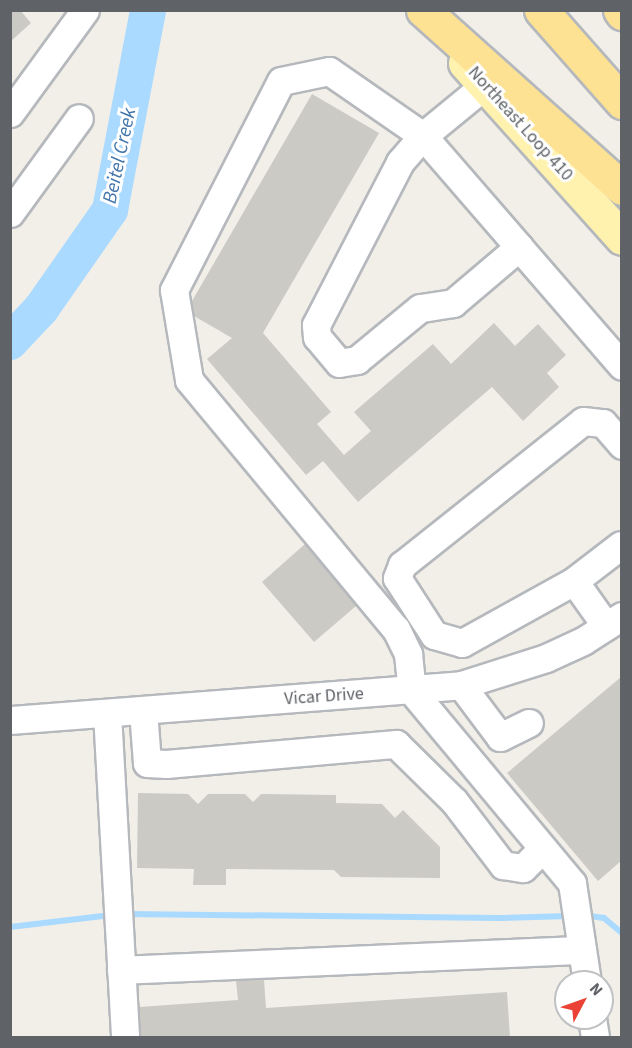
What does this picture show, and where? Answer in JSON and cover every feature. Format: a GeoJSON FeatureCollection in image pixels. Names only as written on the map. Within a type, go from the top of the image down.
{"type":"FeatureCollection","features":[{"type":"Feature","properties":{"kind":"highway"},"geometry":{"type":"LineString","coordinates":[[423,10],[621,188]]}},
{"type":"Feature","properties":{"kind":"highway"},"geometry":{"type":"LineString","coordinates":[[541,10],[621,102]]}},
{"type":"Feature","properties":{"kind":"main road","name":"Northeast Loop 410"},"geometry":{"type":"LineString","coordinates":[[418,10],[621,237]]}},
{"type":"Feature","properties":{"kind":"street"},"geometry":{"type":"LineString","coordinates":[[10,113],[85,10]]}},
{"type":"Feature","properties":{"kind":"street"},"geometry":{"type":"LineString","coordinates":[[585,970],[572,883],[412,691],[408,654],[396,629],[189,380],[174,291],[281,81],[329,71],[423,136],[621,366]]}},
{"type":"Feature","properties":{"kind":"street"},"geometry":{"type":"LineString","coordinates":[[485,85],[423,136],[400,162],[316,325],[317,337],[339,363],[357,360],[420,308],[453,303],[519,247]]}},
{"type":"Feature","properties":{"kind":"street"},"geometry":{"type":"LineString","coordinates":[[10,213],[79,118]]}},
{"type":"Feature","properties":{"kind":"street"},"geometry":{"type":"LineString","coordinates":[[621,445],[603,423],[583,421],[402,565],[397,578],[434,635],[462,643],[574,581],[621,545]]}},
{"type":"Feature","properties":{"kind":"street"},"geometry":{"type":"LineString","coordinates":[[574,581],[614,621]]}},
{"type":"Feature","properties":{"kind":"street","name":"Vicar Drive"},"geometry":{"type":"LineString","coordinates":[[10,720],[412,691],[461,685],[546,658],[614,621]]}},
{"type":"Feature","properties":{"kind":"street"},"geometry":{"type":"LineString","coordinates":[[461,685],[500,737],[529,723]]}},
{"type":"Feature","properties":{"kind":"street"},"geometry":{"type":"LineString","coordinates":[[143,710],[147,763],[166,764],[396,744],[454,801],[503,865],[523,868],[543,848]]}},
{"type":"Feature","properties":{"kind":"street"},"geometry":{"type":"LineString","coordinates":[[107,713],[125,1038]]}},
{"type":"Feature","properties":{"kind":"street"},"geometry":{"type":"LineString","coordinates":[[121,970],[580,941]]}},
{"type":"Feature","properties":{"kind":"building"},"geometry":{"type":"Polygon","coordinates":[[[10,10],[20,10],[31,23],[10,42],[10,10]]]}},
{"type":"Feature","properties":{"kind":"building"},"geometry":{"type":"Polygon","coordinates":[[[312,94],[379,133],[263,333],[331,412],[317,424],[344,455],[371,431],[354,412],[433,344],[451,364],[494,323],[515,346],[538,324],[566,355],[547,373],[559,387],[523,421],[492,387],[358,502],[323,461],[306,475],[207,359],[232,338],[194,316],[192,301],[312,94]]]}},
{"type":"Feature","properties":{"kind":"building"},"geometry":{"type":"Polygon","coordinates":[[[305,544],[356,606],[314,642],[262,582],[305,544]]]}},
{"type":"Feature","properties":{"kind":"building"},"geometry":{"type":"Polygon","coordinates":[[[621,677],[621,861],[598,881],[507,773],[621,677]]]}},
{"type":"Feature","properties":{"kind":"building"},"geometry":{"type":"Polygon","coordinates":[[[138,793],[188,794],[198,804],[208,794],[245,794],[253,802],[261,794],[336,795],[336,803],[382,804],[395,818],[403,810],[440,847],[440,878],[341,877],[334,870],[226,869],[226,885],[193,885],[194,869],[137,868],[138,793]]]}},
{"type":"Feature","properties":{"kind":"building"},"geometry":{"type":"Polygon","coordinates":[[[264,980],[266,1008],[507,992],[510,1038],[141,1038],[139,1007],[238,1000],[236,981],[264,980]]]}},
{"type":"Feature","properties":{"kind":"waterway","name":"Beitel Creek"},"geometry":{"type":"LineString","coordinates":[[10,342],[41,309],[110,210],[148,10]]}},
{"type":"Feature","properties":{"kind":"waterway"},"geometry":{"type":"LineString","coordinates":[[124,914],[501,918],[570,916]]}},
{"type":"Feature","properties":{"kind":"waterway"},"geometry":{"type":"LineString","coordinates":[[10,927],[111,915]]}},
{"type":"Feature","properties":{"kind":"waterway"},"geometry":{"type":"LineString","coordinates":[[583,915],[604,918],[622,933]]}}]}
